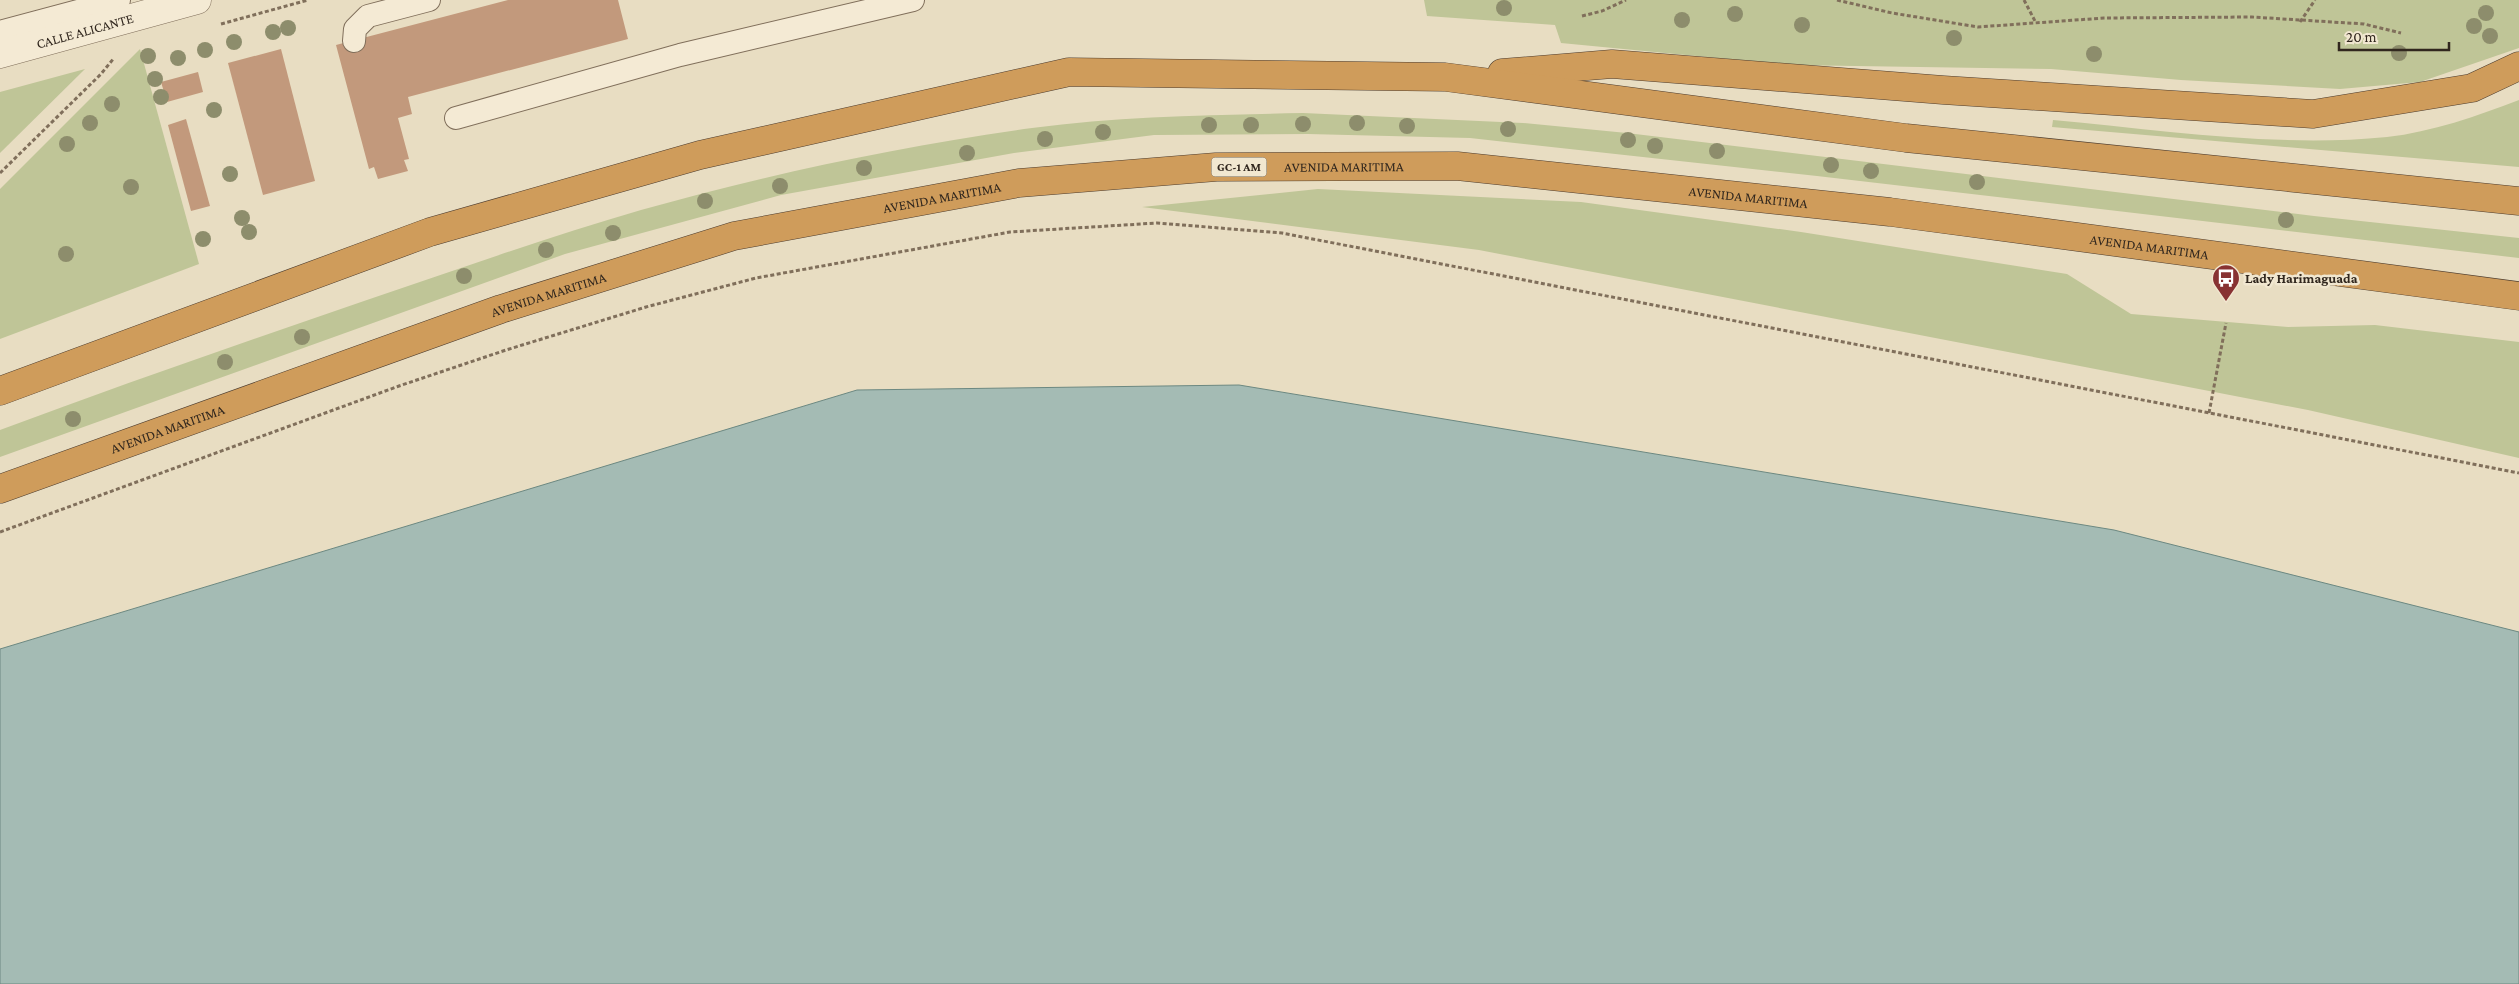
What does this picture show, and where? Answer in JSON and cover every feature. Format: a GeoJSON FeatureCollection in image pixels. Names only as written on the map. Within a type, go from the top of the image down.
{"type":"FeatureCollection","features":[{"type":"Feature","properties":{"kind":"highway"},"geometry":{"type":"LineString","coordinates":[[0,391],[430,232],[700,155],[1068,72],[1445,77],[1612,64],[1943,90],[2313,114],[2472,88],[2519,66]]}},
{"type":"Feature","properties":{"kind":"highway"},"geometry":{"type":"LineString","coordinates":[[1445,77],[1906,138],[2519,201]]}},
{"type":"Feature","properties":{"kind":"highway","name":"AVENIDA MARITIMA"},"geometry":{"type":"LineString","coordinates":[[0,489],[501,309],[734,236],[1018,183],[1216,167],[1457,166],[1890,212],[2519,296]]}},
{"type":"Feature","properties":{"kind":"street","name":"CALLE ALICANTE"},"geometry":{"type":"LineString","coordinates":[[0,54],[197,0]]}},
{"type":"Feature","properties":{"kind":"lane"},"geometry":{"type":"LineString","coordinates":[[0,32],[119,0]]}},
{"type":"Feature","properties":{"kind":"lane"},"geometry":{"type":"LineString","coordinates":[[354,41],[355,29],[368,16],[429,0]]}},
{"type":"Feature","properties":{"kind":"lane"},"geometry":{"type":"LineString","coordinates":[[456,118],[680,55],[913,0]]}},
{"type":"Feature","properties":{"kind":"path"},"geometry":{"type":"LineString","coordinates":[[1582,16],[1602,11],[1626,0]]}},
{"type":"Feature","properties":{"kind":"path"},"geometry":{"type":"LineString","coordinates":[[1837,0],[1892,14],[1978,27],[2104,18],[2252,17],[2300,22],[2364,24],[2401,33]]}},
{"type":"Feature","properties":{"kind":"path"},"geometry":{"type":"LineString","coordinates":[[2024,0],[2036,23]]}},
{"type":"Feature","properties":{"kind":"path"},"geometry":{"type":"LineString","coordinates":[[2300,22],[2315,0]]}},
{"type":"Feature","properties":{"kind":"path"},"geometry":{"type":"LineString","coordinates":[[0,173],[101,74]]}},
{"type":"Feature","properties":{"kind":"path"},"geometry":{"type":"LineString","coordinates":[[0,532],[399,386],[506,350],[646,307],[756,278],[1010,232],[1158,223],[1282,233],[2519,473]]}},
{"type":"Feature","properties":{"kind":"path"},"geometry":{"type":"LineString","coordinates":[[2209,413],[2226,323]]}},
{"type":"Feature","properties":{"kind":"green space"},"geometry":{"type":"Polygon","coordinates":[[[1424,0],[2519,0],[2519,48],[2420,82],[2340,89],[2181,80],[2051,69],[1790,65],[1561,43],[1555,25],[1427,16],[1424,0]]]}},
{"type":"Feature","properties":{"kind":"green space"},"geometry":{"type":"Polygon","coordinates":[[[140,49],[199,264],[0,339],[0,189],[140,49]]]}},
{"type":"Feature","properties":{"kind":"green space"},"geometry":{"type":"Polygon","coordinates":[[[85,69],[0,153],[0,92],[85,69]]]}},
{"type":"Feature","properties":{"kind":"green space"},"geometry":{"type":"Polygon","coordinates":[[[2519,100],[2519,167],[2052,127],[2053,120],[2178,133],[2262,139],[2345,140],[2404,135],[2471,117],[2519,100]]]}},
{"type":"Feature","properties":{"kind":"green space"},"geometry":{"type":"Polygon","coordinates":[[[1303,113],[1523,123],[1627,133],[2314,216],[2519,238],[2519,258],[1817,176],[1470,138],[1308,134],[1154,135],[1014,153],[781,195],[565,254],[0,457],[0,430],[227,348],[502,254],[606,220],[689,197],[786,173],[884,152],[1032,128],[1201,115],[1303,113]]]}},
{"type":"Feature","properties":{"kind":"green space"},"geometry":{"type":"Polygon","coordinates":[[[1318,189],[1581,202],[1801,232],[2067,274],[2131,314],[2288,327],[2375,325],[2519,342],[2519,458],[2308,410],[1479,250],[1142,207],[1318,189]]]}},
{"type":"Feature","properties":{"kind":"water"},"geometry":{"type":"Polygon","coordinates":[[[1239,385],[2114,530],[2519,632],[2519,984],[0,984],[0,649],[857,390],[1239,385]]]}},
{"type":"Feature","properties":{"kind":"building"},"geometry":{"type":"Polygon","coordinates":[[[508,0],[618,0],[628,39],[408,97],[412,114],[398,118],[409,159],[404,160],[408,171],[378,179],[374,167],[369,169],[336,45],[508,0]]]}},
{"type":"Feature","properties":{"kind":"building"},"geometry":{"type":"Polygon","coordinates":[[[281,49],[315,181],[263,195],[228,63],[281,49]]]}},
{"type":"Feature","properties":{"kind":"building"},"geometry":{"type":"Polygon","coordinates":[[[198,72],[203,92],[167,102],[161,82],[198,72]]]}},
{"type":"Feature","properties":{"kind":"building"},"geometry":{"type":"Polygon","coordinates":[[[186,119],[210,206],[191,211],[168,125],[186,119]]]}},
{"type":"Feature","properties":{"kind":"place","name":"Lady Harimaguada"},"geometry":{"type":"Point","coordinates":[2226,302]}}]}
